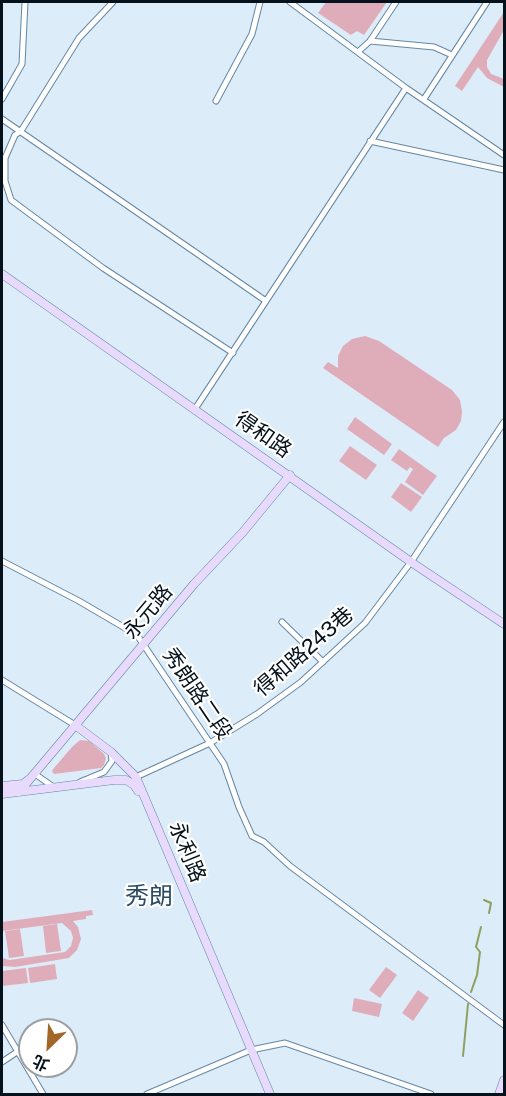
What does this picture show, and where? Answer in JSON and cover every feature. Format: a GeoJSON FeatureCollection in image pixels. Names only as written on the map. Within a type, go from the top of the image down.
{"type":"FeatureCollection","features":[{"type":"Feature","properties":{"kind":"street"},"geometry":{"type":"LineString","coordinates":[[2,99],[22,64],[25,2]]}},
{"type":"Feature","properties":{"kind":"street"},"geometry":{"type":"LineString","coordinates":[[113,2],[79,38],[21,131],[15,135],[5,158],[5,181],[11,200],[103,267],[233,352]]}},
{"type":"Feature","properties":{"kind":"street"},"geometry":{"type":"LineString","coordinates":[[216,100],[243,52],[256,20],[260,2]]}},
{"type":"Feature","properties":{"kind":"street"},"geometry":{"type":"LineString","coordinates":[[290,2],[406,88],[504,154]]}},
{"type":"Feature","properties":{"kind":"street"},"geometry":{"type":"LineString","coordinates":[[359,51],[370,41],[396,2]]}},
{"type":"Feature","properties":{"kind":"street"},"geometry":{"type":"LineString","coordinates":[[424,99],[487,2]]}},
{"type":"Feature","properties":{"kind":"street"},"geometry":{"type":"LineString","coordinates":[[370,41],[434,48],[452,55]]}},
{"type":"Feature","properties":{"kind":"street"},"geometry":{"type":"LineString","coordinates":[[195,410],[406,88]]}},
{"type":"Feature","properties":{"kind":"street"},"geometry":{"type":"LineString","coordinates":[[2,119],[266,301]]}},
{"type":"Feature","properties":{"kind":"street"},"geometry":{"type":"LineString","coordinates":[[370,141],[504,170]]}},
{"type":"Feature","properties":{"kind":"street","name":"得和路"},"geometry":{"type":"LineString","coordinates":[[2,274],[411,562],[504,624]]}},
{"type":"Feature","properties":{"kind":"street","name":"得和路243巷"},"geometry":{"type":"LineString","coordinates":[[136,777],[210,743],[286,694],[365,623],[411,562],[504,422]]}},
{"type":"Feature","properties":{"kind":"street","name":"永元路"},"geometry":{"type":"LineString","coordinates":[[19,792],[194,584],[243,532],[290,475]]}},
{"type":"Feature","properties":{"kind":"street","name":"秀朗路二段"},"geometry":{"type":"LineString","coordinates":[[2,561],[137,635],[225,764],[239,807],[252,836],[264,842],[290,866],[504,1025]]}},
{"type":"Feature","properties":{"kind":"street"},"geometry":{"type":"LineString","coordinates":[[282,622],[323,662]]}},
{"type":"Feature","properties":{"kind":"street","name":"永利路"},"geometry":{"type":"LineString","coordinates":[[2,680],[75,725],[111,752],[136,777],[270,1095]]}},
{"type":"Feature","properties":{"kind":"street"},"geometry":{"type":"LineString","coordinates":[[2,786],[23,784],[32,777],[59,787],[98,776],[112,761],[111,752]]}},
{"type":"Feature","properties":{"kind":"street"},"geometry":{"type":"LineString","coordinates":[[2,794],[126,780],[134,785],[148,805]]}},
{"type":"Feature","properties":{"kind":"street"},"geometry":{"type":"LineString","coordinates":[[2,1025],[43,1095]]}},
{"type":"Feature","properties":{"kind":"street"},"geometry":{"type":"LineString","coordinates":[[147,1095],[251,1050],[285,1043],[431,1095]]}},
{"type":"Feature","properties":{"kind":"street"},"geometry":{"type":"LineString","coordinates":[[2,1062],[17,1052]]}},
{"type":"Feature","properties":{"kind":"street"},"geometry":{"type":"LineString","coordinates":[[499,1095],[504,1080]]}},
{"type":"Feature","properties":{"kind":"street"},"geometry":{"type":"LineString","coordinates":[[410,1095],[411,1087]]}},
{"type":"Feature","properties":{"kind":"shaded area"},"geometry":{"type":"Polygon","coordinates":[[[326,2],[387,2],[364,35],[357,31],[351,35],[318,13],[326,2]]]}},
{"type":"Feature","properties":{"kind":"shaded area"},"geometry":{"type":"Polygon","coordinates":[[[504,12],[504,30],[487,60],[487,67],[491,74],[504,79],[504,87],[487,78],[478,67],[462,91],[455,86],[504,12]]]}},
{"type":"Feature","properties":{"kind":"shaded area"},"geometry":{"type":"Polygon","coordinates":[[[365,336],[379,341],[452,390],[460,400],[461,421],[456,430],[444,438],[438,447],[323,368],[328,362],[338,368],[338,356],[343,346],[352,339],[365,336]]]}},
{"type":"Feature","properties":{"kind":"shaded area"},"geometry":{"type":"Polygon","coordinates":[[[355,417],[392,444],[384,455],[347,429],[355,417]]]}},
{"type":"Feature","properties":{"kind":"shaded area"},"geometry":{"type":"Polygon","coordinates":[[[350,446],[377,465],[366,480],[339,461],[350,446]]]}},
{"type":"Feature","properties":{"kind":"shaded area"},"geometry":{"type":"Polygon","coordinates":[[[399,449],[437,476],[423,495],[405,482],[413,469],[410,467],[407,471],[391,460],[399,449]]]}},
{"type":"Feature","properties":{"kind":"shaded area"},"geometry":{"type":"Polygon","coordinates":[[[401,483],[422,497],[411,512],[391,497],[401,483]]]}},
{"type":"Feature","properties":{"kind":"shaded area"},"geometry":{"type":"Polygon","coordinates":[[[80,740],[89,741],[104,754],[106,758],[104,765],[101,768],[54,774],[52,771],[54,768],[80,740]]]}},
{"type":"Feature","properties":{"kind":"shaded area"},"geometry":{"type":"Polygon","coordinates":[[[92,910],[93,915],[86,916],[86,919],[73,921],[78,927],[81,939],[77,950],[69,958],[15,967],[2,966],[2,958],[10,960],[65,952],[71,946],[73,938],[71,931],[62,923],[2,931],[2,922],[92,910]]]}},
{"type":"Feature","properties":{"kind":"shaded area"},"geometry":{"type":"Polygon","coordinates":[[[57,924],[61,951],[46,953],[43,926],[57,924]]]}},
{"type":"Feature","properties":{"kind":"shaded area"},"geometry":{"type":"Polygon","coordinates":[[[20,929],[24,956],[9,958],[5,931],[20,929]]]}},
{"type":"Feature","properties":{"kind":"shaded area"},"geometry":{"type":"Polygon","coordinates":[[[55,964],[57,979],[30,983],[28,968],[55,964]]]}},
{"type":"Feature","properties":{"kind":"shaded area"},"geometry":{"type":"Polygon","coordinates":[[[386,967],[397,975],[380,998],[369,990],[386,967]]]}},
{"type":"Feature","properties":{"kind":"shaded area"},"geometry":{"type":"Polygon","coordinates":[[[26,968],[28,983],[2,986],[2,971],[26,968]]]}},
{"type":"Feature","properties":{"kind":"shaded area"},"geometry":{"type":"Polygon","coordinates":[[[418,990],[429,998],[413,1021],[402,1013],[418,990]]]}},
{"type":"Feature","properties":{"kind":"shaded area"},"geometry":{"type":"Polygon","coordinates":[[[354,998],[382,1004],[379,1017],[352,1011],[354,998]]]}},
{"type":"Feature","properties":{"kind":"waterway"},"geometry":{"type":"LineString","coordinates":[[484,900],[491,903],[489,913]]}},
{"type":"Feature","properties":{"kind":"waterway"},"geometry":{"type":"LineString","coordinates":[[471,992],[477,975],[480,952],[476,947],[481,927]]}},
{"type":"Feature","properties":{"kind":"waterway"},"geometry":{"type":"LineString","coordinates":[[463,1056],[468,1004]]}},
{"type":"Feature","properties":{"kind":"district","name":"秀朗"},"geometry":{"type":"Point","coordinates":[149,897]}}]}
